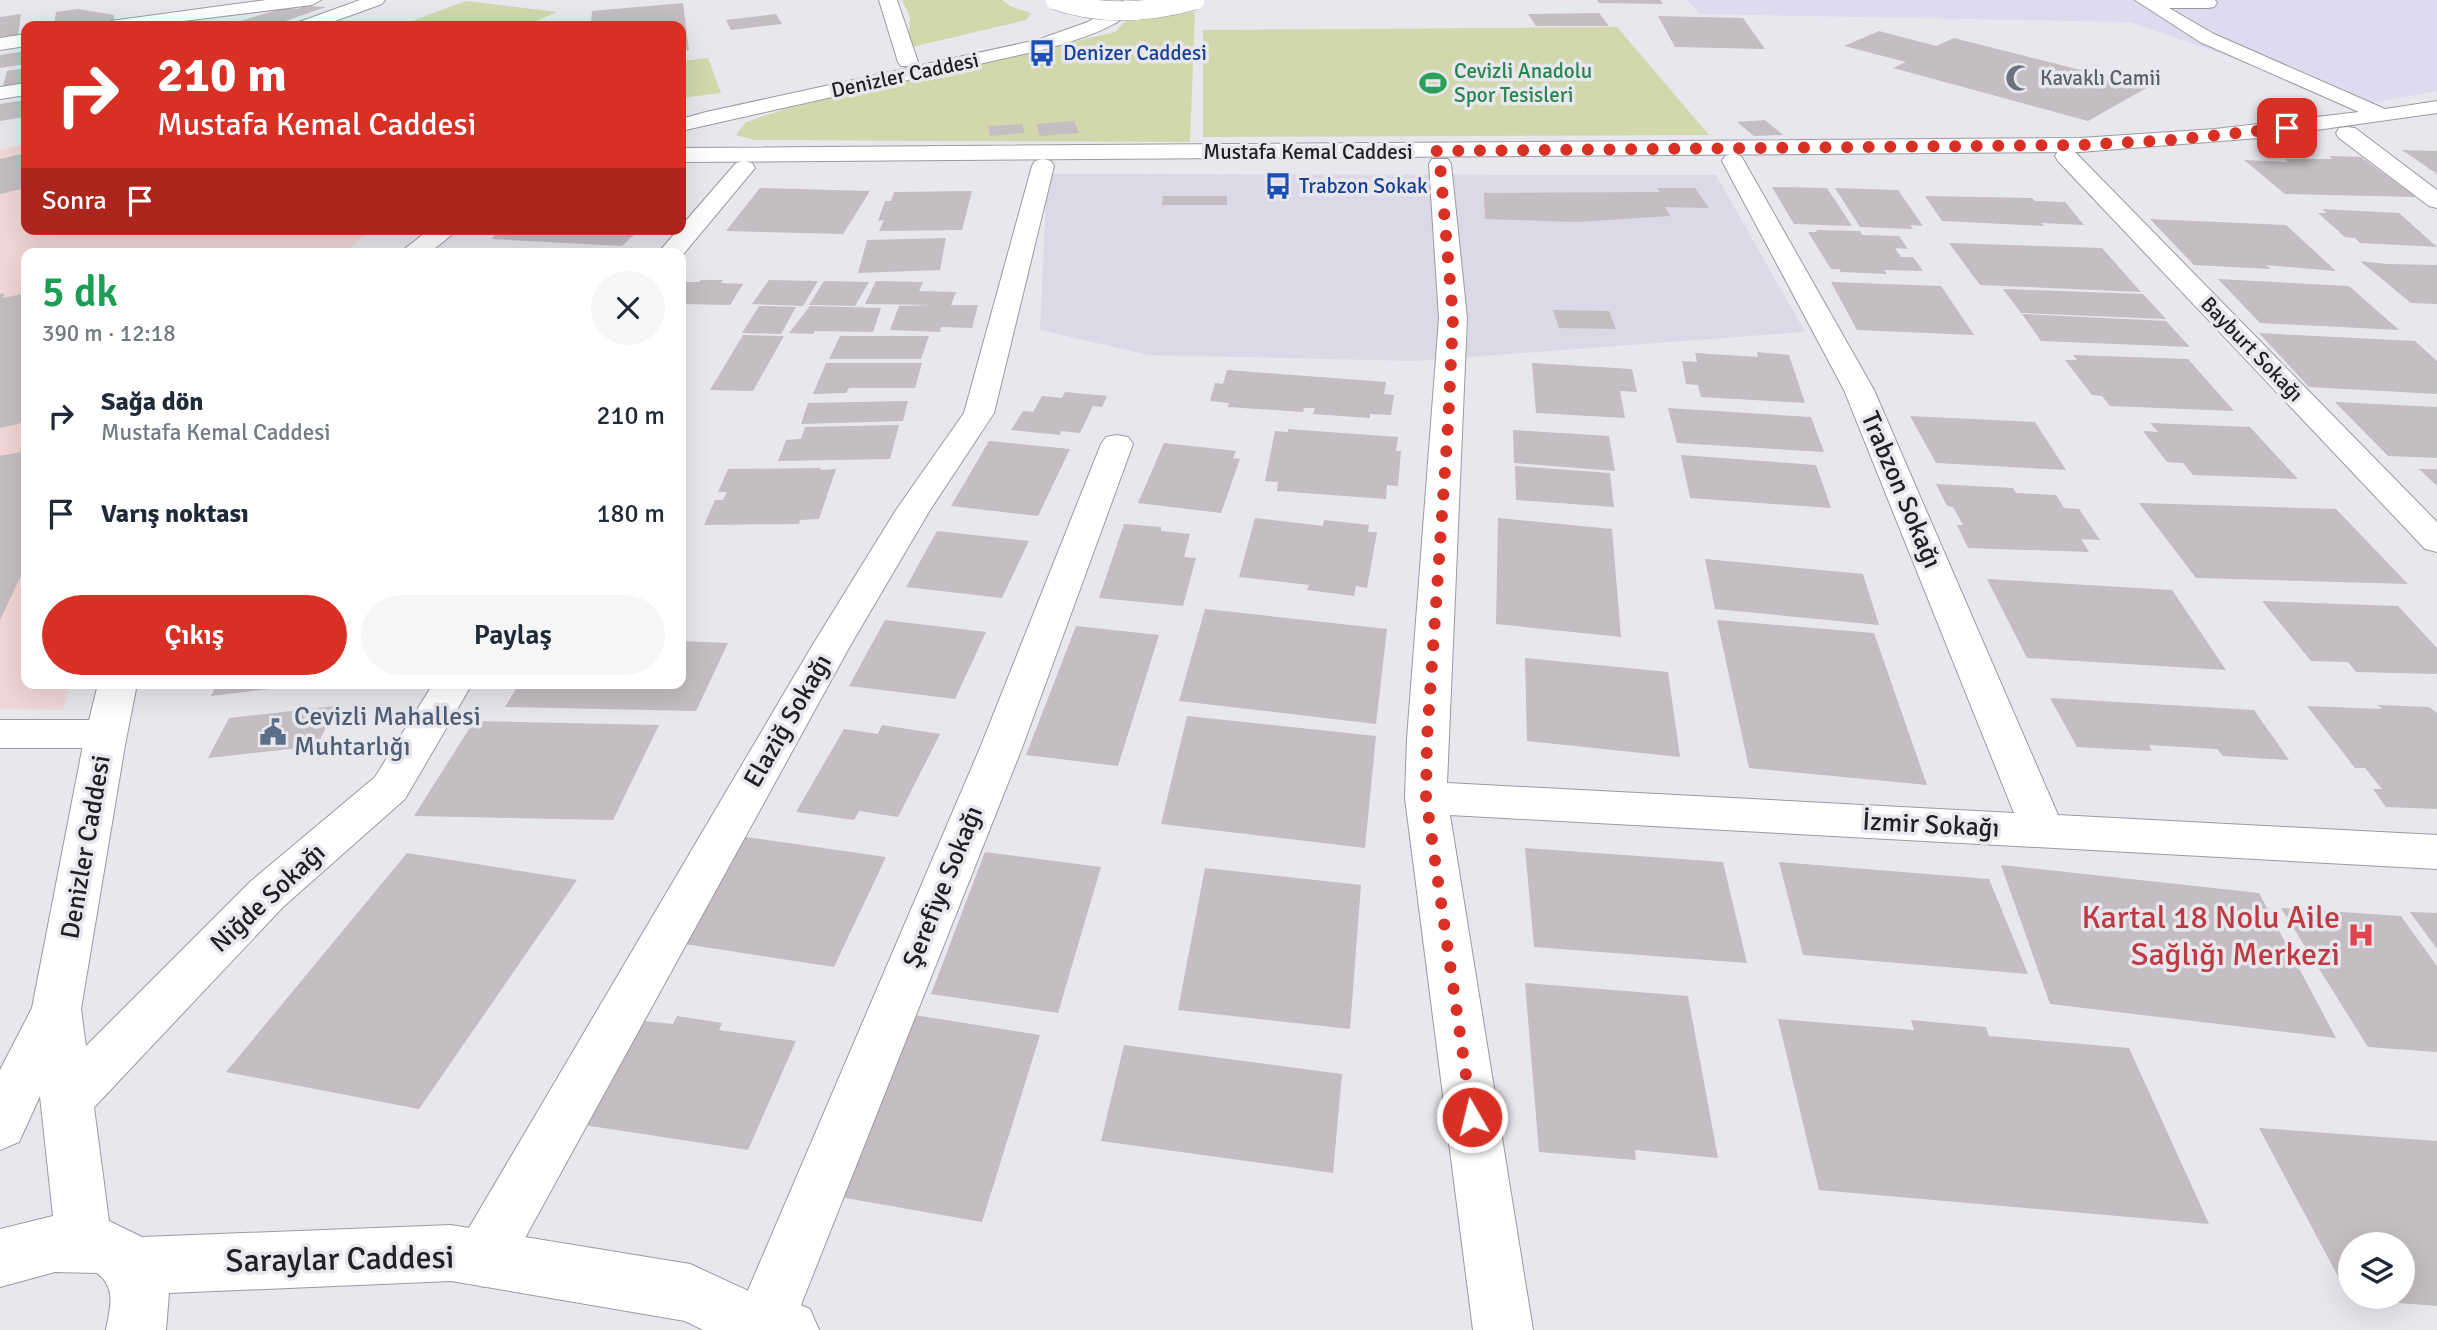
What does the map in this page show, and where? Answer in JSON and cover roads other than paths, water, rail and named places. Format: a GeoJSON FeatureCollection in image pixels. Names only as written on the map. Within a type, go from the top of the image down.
{"type":"FeatureCollection","features":[{"type":"Feature","properties":{"kind":"street"},"geometry":{"type":"LineString","coordinates":[[183,21],[197,0]]}},
{"type":"Feature","properties":{"kind":"street"},"geometry":{"type":"LineString","coordinates":[[133,4],[183,21],[312,0]]}},
{"type":"Feature","properties":{"kind":"street"},"geometry":{"type":"LineString","coordinates":[[319,21],[376,0]]}},
{"type":"Feature","properties":{"kind":"street"},"geometry":{"type":"LineString","coordinates":[[888,0],[908,62]]}},
{"type":"Feature","properties":{"kind":"street"},"geometry":{"type":"LineString","coordinates":[[1055,0],[1076,6],[1114,10],[1155,8],[1195,0]]}},
{"type":"Feature","properties":{"kind":"street","name":"Denizler Caddesi"},"geometry":{"type":"LineString","coordinates":[[686,120],[1057,26],[1084,13],[1097,0]]}},
{"type":"Feature","properties":{"kind":"street","name":"Denizler Caddesi"},"geometry":{"type":"LineString","coordinates":[[686,121],[998,54],[1085,32],[1099,26],[1135,0]]}},
{"type":"Feature","properties":{"kind":"street"},"geometry":{"type":"LineString","coordinates":[[2123,0],[2160,24],[2369,124]]}},
{"type":"Feature","properties":{"kind":"street"},"geometry":{"type":"LineString","coordinates":[[2145,1],[2207,38],[2369,124],[2437,201]]}},
{"type":"Feature","properties":{"kind":"street"},"geometry":{"type":"LineString","coordinates":[[2145,1],[2208,3]]}},
{"type":"Feature","properties":{"kind":"street"},"geometry":{"type":"LineString","coordinates":[[0,44],[21,41]]}},
{"type":"Feature","properties":{"kind":"street"},"geometry":{"type":"LineString","coordinates":[[0,93],[21,90]]}},
{"type":"Feature","properties":{"kind":"street","name":"Mustafa Kemal Caddesi"},"geometry":{"type":"LineString","coordinates":[[686,159],[2066,156],[2187,150],[2369,124],[2437,107]]}},
{"type":"Feature","properties":{"kind":"street","name":"Mustafa Kemal Caddesi"},"geometry":{"type":"LineString","coordinates":[[1729,155],[2118,144],[2369,124],[2410,126],[2437,123]]}},
{"type":"Feature","properties":{"kind":"street","name":"Trabzon Sokağı"},"geometry":{"type":"LineString","coordinates":[[1729,155],[1858,390],[2043,831]]}},
{"type":"Feature","properties":{"kind":"street","name":"Bayburt Sokağı"},"geometry":{"type":"LineString","coordinates":[[2066,156],[2437,542]]}},
{"type":"Feature","properties":{"kind":"street"},"geometry":{"type":"LineString","coordinates":[[1438,158],[1453,318],[1427,738],[1426,798],[1503,1330]]}},
{"type":"Feature","properties":{"kind":"street","name":"Mustafa Kemal Caddesi"},"geometry":{"type":"LineString","coordinates":[[686,159],[744,168],[1043,166],[1438,158]]}},
{"type":"Feature","properties":{"kind":"street","name":"Elaziğ Sokağı"},"geometry":{"type":"LineString","coordinates":[[483,1258],[831,646],[913,510],[979,413],[1043,166]]}},
{"type":"Feature","properties":{"kind":"street"},"geometry":{"type":"LineString","coordinates":[[675,248],[744,168]]}},
{"type":"Feature","properties":{"kind":"street"},"geometry":{"type":"LineString","coordinates":[[420,248],[438,235]]}},
{"type":"Feature","properties":{"kind":"street","name":"Şerefiye Sokağı"},"geometry":{"type":"LineString","coordinates":[[765,1329],[1000,748],[1117,444]]}},
{"type":"Feature","properties":{"kind":"street","name":"Denizler Caddesi"},"geometry":{"type":"LineString","coordinates":[[0,1125],[56,1009],[117,689]]}},
{"type":"Feature","properties":{"kind":"street","name":"Niğde Sokağı"},"geometry":{"type":"LineString","coordinates":[[67,1100],[267,894],[390,788],[450,689]]}},
{"type":"Feature","properties":{"kind":"street"},"geometry":{"type":"LineString","coordinates":[[0,734],[107,734]]}},
{"type":"Feature","properties":{"kind":"street","name":"İzmir Sokağı"},"geometry":{"type":"LineString","coordinates":[[1426,798],[2437,852]]}},
{"type":"Feature","properties":{"kind":"street","name":"Denizler Caddesi"},"geometry":{"type":"LineString","coordinates":[[56,1009],[67,1100],[108,1254],[141,1297],[136,1330]]}},
{"type":"Feature","properties":{"kind":"street","name":"Saraylar Caddesi"},"geometry":{"type":"LineString","coordinates":[[0,1258],[44,1244],[108,1254],[451,1253],[690,1293],[765,1329]]}},
{"type":"Feature","properties":{"kind":"place","name":"Denizer Caddesi"},"geometry":{"type":"Point","coordinates":[1042,53]}},
{"type":"Feature","properties":{"kind":"place","name":"Kavaklı Camii"},"geometry":{"type":"Point","coordinates":[2019,78]}},
{"type":"Feature","properties":{"kind":"place","name":"Cevizli Anadolu Spor Tesisleri"},"geometry":{"type":"Point","coordinates":[1433,83]}},
{"type":"Feature","properties":{"kind":"place","name":"Trabzon Sokak"},"geometry":{"type":"Point","coordinates":[1278,186]}},
{"type":"Feature","properties":{"kind":"place","name":"Cevizli Mahallesi Muhtarlığı"},"geometry":{"type":"Point","coordinates":[273,732]}},
{"type":"Feature","properties":{"kind":"place","name":"Kartal 18 Nolu Aile Sağlığı Merkezi"},"geometry":{"type":"Point","coordinates":[2361,935]}}]}
